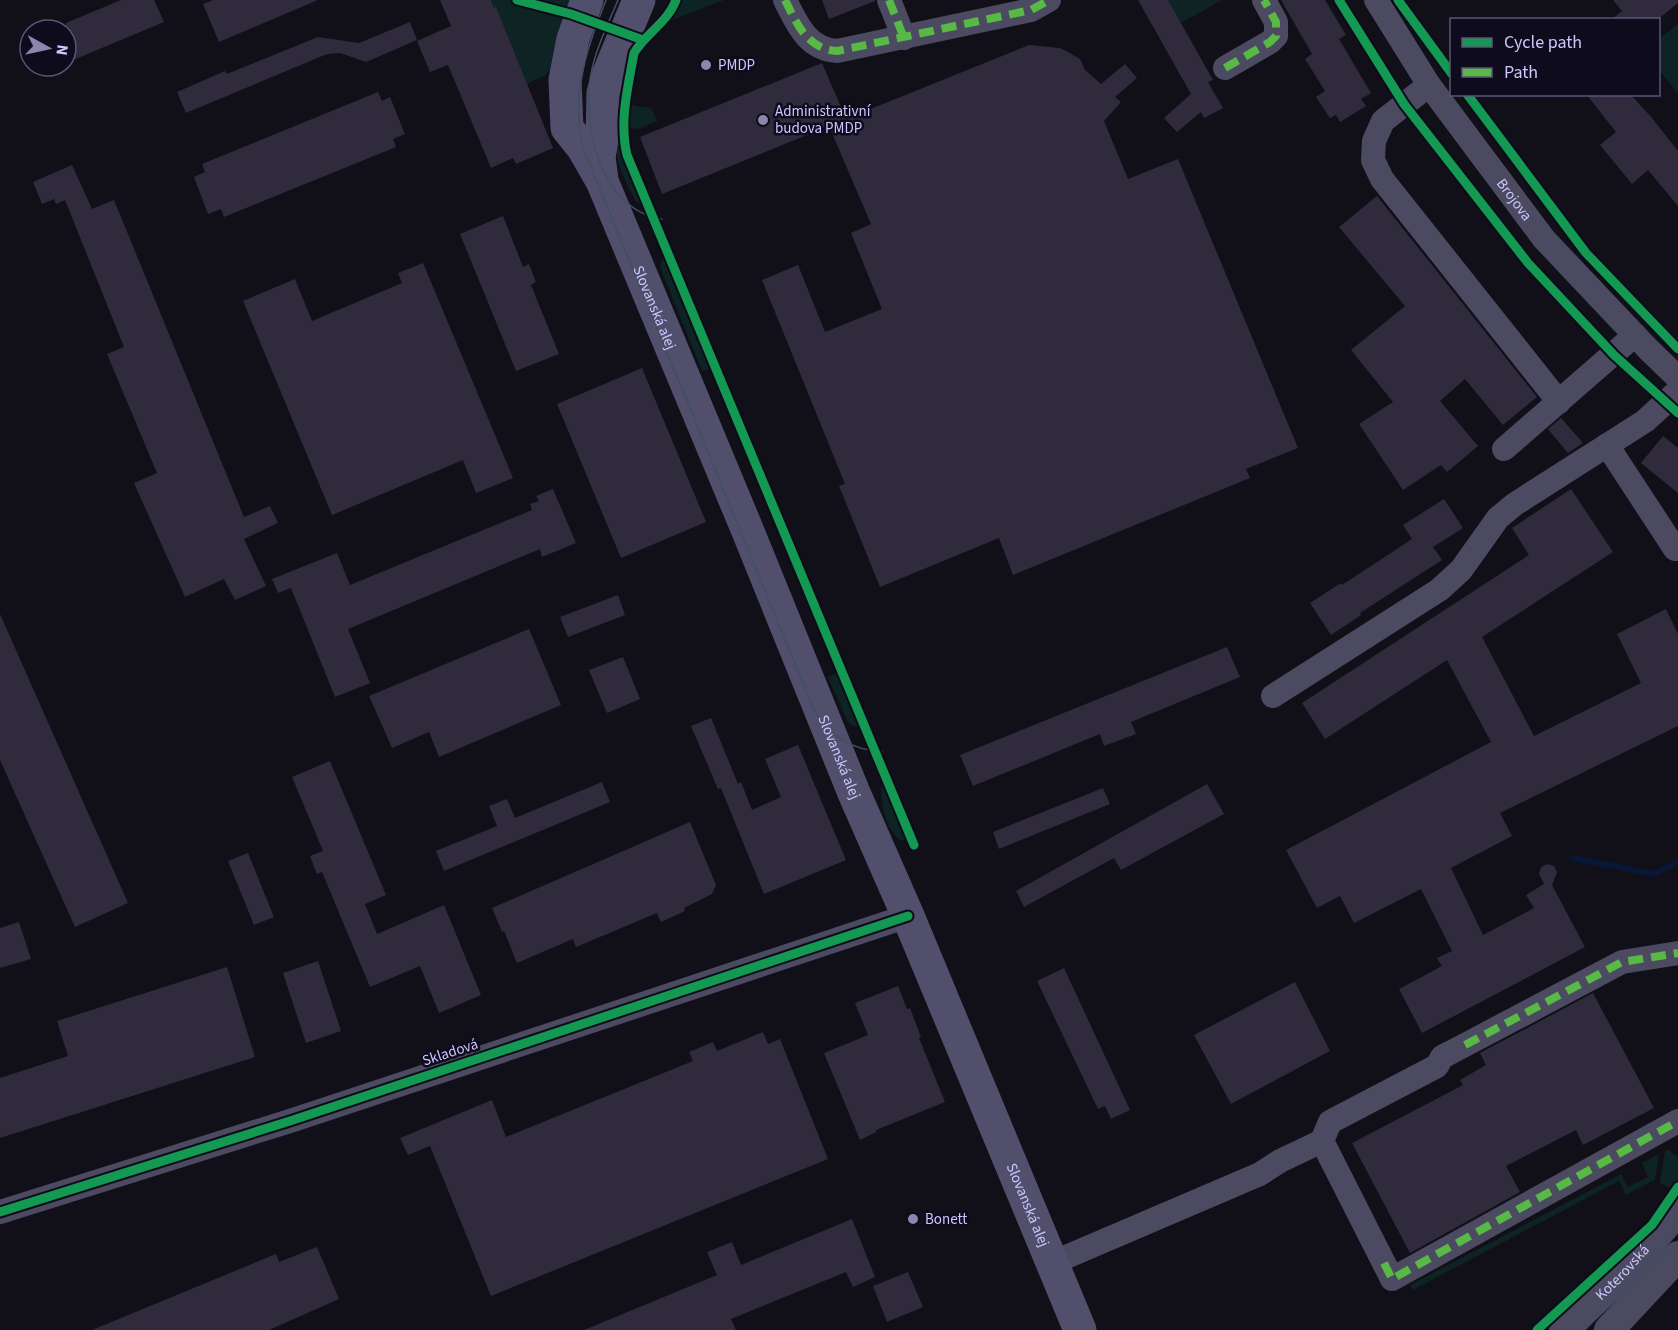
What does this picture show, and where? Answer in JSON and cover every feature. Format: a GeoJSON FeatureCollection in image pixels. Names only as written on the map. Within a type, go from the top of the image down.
{"type":"FeatureCollection","features":[{"type":"Feature","properties":{"kind":"main road","name":"Slovanská alej"},"geometry":{"type":"LineString","coordinates":[[587,0],[573,39],[565,80],[567,128],[588,155],[602,181],[743,518],[854,792],[1080,1330]]}},
{"type":"Feature","properties":{"kind":"main road","name":"Slovanská alej"},"geometry":{"type":"LineString","coordinates":[[602,181],[599,158],[602,140],[603,93],[608,75],[639,0]]}},
{"type":"Feature","properties":{"kind":"street"},"geometry":{"type":"LineString","coordinates":[[785,0],[804,36],[828,50],[847,50],[1031,10],[1049,0]]}},
{"type":"Feature","properties":{"kind":"street"},"geometry":{"type":"LineString","coordinates":[[889,0],[904,38]]}},
{"type":"Feature","properties":{"kind":"street"},"geometry":{"type":"LineString","coordinates":[[1225,68],[1270,42],[1276,36],[1276,22],[1264,0]]}},
{"type":"Feature","properties":{"kind":"street","name":"Brojova"},"geometry":{"type":"LineString","coordinates":[[1377,0],[1429,85],[1544,239],[1678,378]]}},
{"type":"Feature","properties":{"kind":"street"},"geometry":{"type":"LineString","coordinates":[[1429,85],[1383,121],[1374,141],[1373,160],[1382,179],[1559,402]]}},
{"type":"Feature","properties":{"kind":"street"},"geometry":{"type":"LineString","coordinates":[[1504,449],[1635,335]]}},
{"type":"Feature","properties":{"kind":"street"},"geometry":{"type":"LineString","coordinates":[[1273,696],[1439,590],[1461,570],[1498,518],[1515,504],[1645,421],[1678,391]]}},
{"type":"Feature","properties":{"kind":"street"},"geometry":{"type":"LineString","coordinates":[[1607,445],[1677,550]]}},
{"type":"Feature","properties":{"kind":"street","name":"Skladová"},"geometry":{"type":"LineString","coordinates":[[0,1212],[290,1121],[908,916]]}},
{"type":"Feature","properties":{"kind":"street"},"geometry":{"type":"LineString","coordinates":[[1052,1263],[1260,1174],[1280,1161],[1322,1141],[1330,1122],[1437,1066],[1442,1057],[1623,962],[1678,953]]}},
{"type":"Feature","properties":{"kind":"street"},"geometry":{"type":"LineString","coordinates":[[1322,1141],[1392,1279],[1678,1121]]}},
{"type":"Feature","properties":{"kind":"street","name":"Koterovská"},"geometry":{"type":"LineString","coordinates":[[1564,1330],[1675,1219]]}},
{"type":"Feature","properties":{"kind":"street","name":"Koterovská"},"geometry":{"type":"LineString","coordinates":[[1609,1330],[1678,1256]]}},
{"type":"Feature","properties":{"kind":"green space"},"geometry":{"type":"Polygon","coordinates":[[[491,0],[573,0],[552,67],[546,75],[527,84],[491,0]]]}},
{"type":"Feature","properties":{"kind":"green space"},"geometry":{"type":"Polygon","coordinates":[[[680,0],[724,0],[672,20],[671,16],[680,0]]]}},
{"type":"Feature","properties":{"kind":"green space"},"geometry":{"type":"Polygon","coordinates":[[[1168,0],[1222,0],[1181,23],[1168,0]]]}},
{"type":"Feature","properties":{"kind":"green space"},"geometry":{"type":"Polygon","coordinates":[[[1678,24],[1678,93],[1660,71],[1660,38],[1678,24]]]}},
{"type":"Feature","properties":{"kind":"green space"},"geometry":{"type":"Polygon","coordinates":[[[630,51],[621,95],[618,128],[623,156],[642,205],[636,201],[629,189],[619,165],[611,129],[630,51]]]}},
{"type":"Feature","properties":{"kind":"green space"},"geometry":{"type":"Polygon","coordinates":[[[632,105],[651,108],[657,121],[638,129],[631,128],[629,121],[632,105]]]}},
{"type":"Feature","properties":{"kind":"green space"},"geometry":{"type":"Polygon","coordinates":[[[664,253],[711,368],[702,371],[663,275],[660,265],[664,253]]]}},
{"type":"Feature","properties":{"kind":"green space"},"geometry":{"type":"Polygon","coordinates":[[[837,673],[859,726],[848,723],[828,677],[837,673]]]}},
{"type":"Feature","properties":{"kind":"green space"},"geometry":{"type":"Polygon","coordinates":[[[882,783],[906,840],[900,840],[887,822],[881,797],[882,783]]]}},
{"type":"Feature","properties":{"kind":"green space"},"geometry":{"type":"Polygon","coordinates":[[[1667,1149],[1678,1157],[1678,1179],[1671,1189],[1660,1183],[1667,1149]]]}},
{"type":"Feature","properties":{"kind":"green space"},"geometry":{"type":"Polygon","coordinates":[[[1659,1154],[1655,1180],[1626,1195],[1619,1181],[1413,1290],[1410,1285],[1621,1174],[1628,1187],[1648,1177],[1642,1163],[1659,1154]]]}},
{"type":"Feature","properties":{"kind":"building"},"geometry":{"type":"Polygon","coordinates":[[[121,0],[154,0],[164,22],[78,58],[78,18],[121,0]]]}},
{"type":"Feature","properties":{"kind":"building"},"geometry":{"type":"Polygon","coordinates":[[[213,0],[318,0],[219,42],[203,4],[213,0]]]}},
{"type":"Feature","properties":{"kind":"building"},"geometry":{"type":"Polygon","coordinates":[[[440,0],[491,0],[494,8],[496,7],[553,148],[516,164],[513,158],[491,168],[448,65],[430,72],[417,41],[451,26],[440,0]]]}},
{"type":"Feature","properties":{"kind":"building"},"geometry":{"type":"Polygon","coordinates":[[[822,0],[875,0],[875,1],[829,19],[822,0]]]}},
{"type":"Feature","properties":{"kind":"building"},"geometry":{"type":"Polygon","coordinates":[[[1138,0],[1168,0],[1213,80],[1208,82],[1223,108],[1204,118],[1201,112],[1177,132],[1164,118],[1191,94],[1138,0]]]}},
{"type":"Feature","properties":{"kind":"building"},"geometry":{"type":"Polygon","coordinates":[[[1281,0],[1325,0],[1346,35],[1339,39],[1371,93],[1361,99],[1366,106],[1340,122],[1336,115],[1330,118],[1316,97],[1325,91],[1305,59],[1312,54],[1281,0]]]}},
{"type":"Feature","properties":{"kind":"building"},"geometry":{"type":"Polygon","coordinates":[[[1613,0],[1678,0],[1678,3],[1659,18],[1613,18],[1622,11],[1613,0]]]}},
{"type":"Feature","properties":{"kind":"building"},"geometry":{"type":"Polygon","coordinates":[[[410,22],[417,40],[366,62],[340,53],[327,54],[186,113],[177,92],[225,71],[227,74],[318,37],[359,43],[410,22]]]}},
{"type":"Feature","properties":{"kind":"building"},"geometry":{"type":"Polygon","coordinates":[[[1029,45],[1060,48],[1068,52],[1080,59],[1085,70],[1101,84],[1125,64],[1137,78],[1115,97],[1121,102],[1104,121],[1128,179],[1178,159],[1298,448],[1246,469],[1250,478],[1013,575],[999,538],[880,587],[839,486],[845,484],[762,280],[798,265],[825,332],[882,309],[851,233],[871,224],[829,126],[662,194],[640,137],[822,63],[846,119],[1029,45]]]}},
{"type":"Feature","properties":{"kind":"building"},"geometry":{"type":"Polygon","coordinates":[[[378,92],[382,101],[390,97],[405,134],[393,139],[396,147],[224,217],[221,209],[208,214],[194,177],[205,172],[202,164],[378,92]]]}},
{"type":"Feature","properties":{"kind":"building"},"geometry":{"type":"Polygon","coordinates":[[[1588,96],[1632,96],[1652,118],[1678,151],[1678,206],[1648,170],[1632,184],[1600,145],[1616,132],[1588,96]]]}},
{"type":"Feature","properties":{"kind":"building"},"geometry":{"type":"Polygon","coordinates":[[[72,165],[92,209],[114,200],[244,517],[270,506],[278,523],[244,539],[266,586],[235,600],[224,579],[185,597],[134,483],[157,473],[107,354],[124,347],[65,200],[56,204],[54,199],[42,204],[33,182],[72,165]]]}},
{"type":"Feature","properties":{"kind":"building"},"geometry":{"type":"Polygon","coordinates":[[[1377,196],[1537,397],[1503,425],[1465,379],[1440,401],[1478,446],[1447,472],[1441,465],[1403,490],[1359,424],[1393,402],[1351,350],[1405,306],[1339,227],[1377,196]]]}},
{"type":"Feature","properties":{"kind":"building"},"geometry":{"type":"Polygon","coordinates":[[[503,216],[523,267],[529,264],[536,282],[531,285],[559,354],[516,371],[460,234],[503,216]]]}},
{"type":"Feature","properties":{"kind":"building"},"geometry":{"type":"Polygon","coordinates":[[[423,263],[513,478],[476,493],[463,460],[332,515],[243,301],[295,279],[312,321],[402,283],[398,273],[423,263]]]}},
{"type":"Feature","properties":{"kind":"building"},"geometry":{"type":"Polygon","coordinates":[[[642,368],[706,522],[621,558],[557,404],[642,368]]]}},
{"type":"Feature","properties":{"kind":"building"},"geometry":{"type":"Polygon","coordinates":[[[1561,418],[1583,443],[1568,453],[1548,429],[1561,418]]]}},
{"type":"Feature","properties":{"kind":"building"},"geometry":{"type":"Polygon","coordinates":[[[1663,436],[1678,448],[1678,493],[1641,463],[1663,436]]]}},
{"type":"Feature","properties":{"kind":"building"},"geometry":{"type":"Polygon","coordinates":[[[553,489],[576,543],[542,557],[540,549],[348,629],[370,683],[335,697],[291,588],[278,593],[272,579],[337,553],[350,585],[532,510],[530,504],[539,501],[536,496],[553,489]]]}},
{"type":"Feature","properties":{"kind":"building"},"geometry":{"type":"Polygon","coordinates":[[[1571,489],[1613,552],[1482,637],[1534,736],[1641,683],[1617,634],[1666,609],[1678,634],[1678,726],[1500,813],[1512,836],[1451,868],[1483,935],[1534,908],[1526,895],[1544,884],[1539,874],[1541,867],[1547,864],[1554,866],[1557,872],[1552,885],[1585,947],[1422,1033],[1399,989],[1442,966],[1437,958],[1452,951],[1421,889],[1354,923],[1340,896],[1317,908],[1286,850],[1491,742],[1447,660],[1325,739],[1302,703],[1529,555],[1512,528],[1571,489]]]}},
{"type":"Feature","properties":{"kind":"building"},"geometry":{"type":"Polygon","coordinates":[[[1444,499],[1463,528],[1433,547],[1442,560],[1360,613],[1361,615],[1331,635],[1310,603],[1412,539],[1403,525],[1444,499]]]}},
{"type":"Feature","properties":{"kind":"building"},"geometry":{"type":"Polygon","coordinates":[[[618,595],[625,615],[568,637],[560,617],[618,595]]]}},
{"type":"Feature","properties":{"kind":"building"},"geometry":{"type":"Polygon","coordinates":[[[0,614],[128,903],[75,927],[0,760],[0,614]]]}},
{"type":"Feature","properties":{"kind":"building"},"geometry":{"type":"Polygon","coordinates":[[[529,629],[561,705],[439,757],[429,732],[392,748],[369,696],[529,629]]]}},
{"type":"Feature","properties":{"kind":"building"},"geometry":{"type":"Polygon","coordinates":[[[1227,647],[1240,677],[1131,722],[1136,734],[1104,746],[1100,734],[973,786],[960,755],[1227,647]]]}},
{"type":"Feature","properties":{"kind":"building"},"geometry":{"type":"Polygon","coordinates":[[[623,657],[640,699],[607,713],[589,670],[623,657]]]}},
{"type":"Feature","properties":{"kind":"building"},"geometry":{"type":"Polygon","coordinates":[[[711,718],[738,784],[741,782],[752,810],[781,797],[765,759],[798,745],[846,860],[764,894],[721,788],[718,789],[691,726],[711,718]]]}},
{"type":"Feature","properties":{"kind":"building"},"geometry":{"type":"Polygon","coordinates":[[[330,761],[386,895],[365,904],[377,934],[444,905],[481,995],[439,1013],[420,966],[370,987],[322,872],[317,874],[310,856],[323,851],[292,777],[330,761]]]}},
{"type":"Feature","properties":{"kind":"building"},"geometry":{"type":"Polygon","coordinates":[[[602,782],[610,802],[444,871],[436,851],[497,826],[489,806],[507,799],[515,818],[602,782]]]}},
{"type":"Feature","properties":{"kind":"building"},"geometry":{"type":"Polygon","coordinates":[[[1207,784],[1224,814],[1121,870],[1114,858],[1024,907],[1016,891],[1207,784]]]}},
{"type":"Feature","properties":{"kind":"building"},"geometry":{"type":"Polygon","coordinates":[[[1103,788],[1110,804],[999,849],[993,832],[1103,788]]]}},
{"type":"Feature","properties":{"kind":"building"},"geometry":{"type":"Polygon","coordinates":[[[690,822],[716,885],[712,894],[684,908],[685,911],[661,922],[657,913],[576,947],[573,939],[517,963],[492,908],[690,822]]]}},
{"type":"Feature","properties":{"kind":"building"},"geometry":{"type":"Polygon","coordinates":[[[248,853],[274,917],[254,925],[228,861],[248,853]]]}},
{"type":"Feature","properties":{"kind":"building"},"geometry":{"type":"Polygon","coordinates":[[[19,922],[31,959],[0,968],[0,928],[19,922]]]}},
{"type":"Feature","properties":{"kind":"building"},"geometry":{"type":"Polygon","coordinates":[[[318,961],[341,1031],[306,1043],[283,973],[318,961]]]}},
{"type":"Feature","properties":{"kind":"building"},"geometry":{"type":"Polygon","coordinates":[[[227,967],[255,1057],[0,1138],[0,1078],[68,1056],[57,1021],[227,967]]]}},
{"type":"Feature","properties":{"kind":"building"},"geometry":{"type":"Polygon","coordinates":[[[1064,968],[1130,1110],[1111,1119],[1105,1106],[1098,1109],[1037,981],[1064,968]]]}},
{"type":"Feature","properties":{"kind":"building"},"geometry":{"type":"Polygon","coordinates":[[[1295,982],[1330,1051],[1231,1104],[1194,1035],[1295,982]]]}},
{"type":"Feature","properties":{"kind":"building"},"geometry":{"type":"Polygon","coordinates":[[[898,986],[907,1009],[910,1008],[921,1037],[919,1038],[945,1102],[876,1130],[860,1140],[824,1053],[868,1035],[855,1003],[898,986]]]}},
{"type":"Feature","properties":{"kind":"building"},"geometry":{"type":"Polygon","coordinates":[[[1593,993],[1654,1108],[1583,1145],[1576,1130],[1506,1166],[1520,1192],[1410,1253],[1352,1143],[1463,1085],[1460,1080],[1486,1065],[1480,1053],[1593,993]]]}},
{"type":"Feature","properties":{"kind":"building"},"geometry":{"type":"Polygon","coordinates":[[[763,1032],[768,1044],[780,1039],[828,1159],[491,1296],[430,1146],[408,1155],[400,1138],[492,1100],[506,1137],[693,1061],[689,1052],[713,1042],[717,1051],[763,1032]]]}},
{"type":"Feature","properties":{"kind":"building"},"geometry":{"type":"Polygon","coordinates":[[[852,1219],[875,1277],[853,1287],[846,1272],[731,1319],[736,1330],[584,1330],[717,1275],[707,1252],[732,1242],[741,1265],[852,1219]]]}},
{"type":"Feature","properties":{"kind":"building"},"geometry":{"type":"Polygon","coordinates":[[[317,1247],[339,1299],[269,1330],[92,1330],[276,1254],[279,1262],[317,1247]]]}},
{"type":"Feature","properties":{"kind":"building"},"geometry":{"type":"Polygon","coordinates":[[[908,1272],[923,1307],[887,1322],[873,1286],[908,1272]]]}},
{"type":"Feature","properties":{"kind":"waterway"},"geometry":{"type":"LineString","coordinates":[[1572,858],[1654,874],[1678,862]]}},
{"type":"Feature","properties":{"kind":"tram line"},"geometry":{"type":"LineString","coordinates":[[606,0],[582,72],[579,108],[583,148],[814,710],[827,727],[842,740],[861,748],[882,751]]}},
{"type":"Feature","properties":{"kind":"tram line"},"geometry":{"type":"LineString","coordinates":[[618,0],[600,42],[592,69],[589,90],[592,137],[609,181],[623,199],[640,212],[662,219]]}},
{"type":"Feature","properties":{"kind":"tram line"},"geometry":{"type":"LineString","coordinates":[[1581,1330],[1646,1263],[1678,1226]]}},
{"type":"Feature","properties":{"kind":"tram line"},"geometry":{"type":"LineString","coordinates":[[1594,1330],[1678,1241]]}},
{"type":"Feature","properties":{"kind":"marked path"},"geometry":{"type":"LineString","coordinates":[[785,0],[804,34],[818,46],[837,51],[1031,10],[1049,0]]}},
{"type":"Feature","properties":{"kind":"marked path"},"geometry":{"type":"LineString","coordinates":[[889,0],[904,38]]}},
{"type":"Feature","properties":{"kind":"marked path"},"geometry":{"type":"LineString","coordinates":[[1225,68],[1270,42],[1276,36],[1276,22],[1264,0]]}},
{"type":"Feature","properties":{"kind":"marked path"},"geometry":{"type":"LineString","coordinates":[[1465,1045],[1622,962],[1678,953]]}},
{"type":"Feature","properties":{"kind":"marked path"},"geometry":{"type":"LineString","coordinates":[[1384,1263],[1392,1279],[1678,1121]]}},
{"type":"Feature","properties":{"kind":"cycle path"},"geometry":{"type":"LineString","coordinates":[[517,0],[571,14],[643,40]]}},
{"type":"Feature","properties":{"kind":"cycle path"},"geometry":{"type":"LineString","coordinates":[[676,0],[668,15],[634,53],[624,117],[627,155],[914,845]]}},
{"type":"Feature","properties":{"kind":"cycle path"},"geometry":{"type":"LineString","coordinates":[[1339,0],[1404,104],[1528,263],[1614,355],[1678,413]]}},
{"type":"Feature","properties":{"kind":"cycle path"},"geometry":{"type":"LineString","coordinates":[[1398,0],[1450,71]]}},
{"type":"Feature","properties":{"kind":"cycle path"},"geometry":{"type":"LineString","coordinates":[[1468,96],[1586,253],[1678,349]]}},
{"type":"Feature","properties":{"kind":"cycle path"},"geometry":{"type":"LineString","coordinates":[[0,1212],[290,1121],[908,916]]}},
{"type":"Feature","properties":{"kind":"cycle path"},"geometry":{"type":"LineString","coordinates":[[1537,1330],[1652,1225],[1678,1187]]}},
{"type":"Feature","properties":{"kind":"place","name":"PMDP"},"geometry":{"type":"Point","coordinates":[706,65]}},
{"type":"Feature","properties":{"kind":"place","name":"Administrativní budova PMDP"},"geometry":{"type":"Point","coordinates":[763,120]}},
{"type":"Feature","properties":{"kind":"place","name":"Bonett"},"geometry":{"type":"Point","coordinates":[913,1219]}}]}
